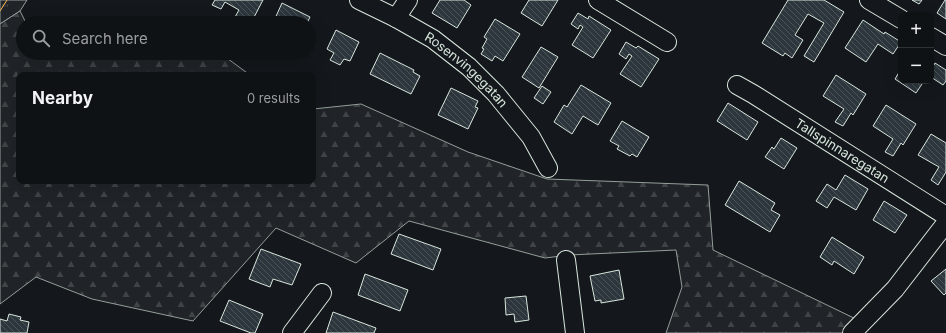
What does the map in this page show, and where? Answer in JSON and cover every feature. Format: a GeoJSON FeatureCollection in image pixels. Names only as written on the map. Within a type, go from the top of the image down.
{"type":"FeatureCollection","features":[{"type":"Feature","properties":{"kind":"street","name":"Rosenvingegatan"},"geometry":{"type":"LineString","coordinates":[[359,0],[396,18],[433,39],[475,72],[496,94],[531,138],[548,168]]}},
{"type":"Feature","properties":{"kind":"street"},"geometry":{"type":"LineString","coordinates":[[396,18],[408,0]]}},
{"type":"Feature","properties":{"kind":"street"},"geometry":{"type":"LineString","coordinates":[[598,0],[667,42]]}},
{"type":"Feature","properties":{"kind":"street"},"geometry":{"type":"LineString","coordinates":[[869,0],[898,17]]}},
{"type":"Feature","properties":{"kind":"street"},"geometry":{"type":"LineString","coordinates":[[934,39],[946,46]]}},
{"type":"Feature","properties":{"kind":"street","name":"Tallspinnaregatan"},"geometry":{"type":"LineString","coordinates":[[737,84],[946,216]]}},
{"type":"Feature","properties":{"kind":"street"},"geometry":{"type":"LineString","coordinates":[[852,333],[895,289],[946,223]]}},
{"type":"Feature","properties":{"kind":"street"},"geometry":{"type":"LineString","coordinates":[[566,260],[575,333]]}},
{"type":"Feature","properties":{"kind":"street"},"geometry":{"type":"LineString","coordinates":[[292,333],[322,293]]}},
{"type":"Feature","properties":{"kind":"green space"},"geometry":{"type":"Polygon","coordinates":[[[0,0],[27,0],[20,11],[0,24],[0,0]]]}},
{"type":"Feature","properties":{"kind":"green space"},"geometry":{"type":"Polygon","coordinates":[[[20,11],[22,16],[16,16],[16,60],[230,60],[246,72],[16,72],[16,184],[316,184],[316,109],[361,104],[468,152],[547,179],[708,185],[713,250],[858,320],[847,333],[666,333],[682,287],[676,250],[569,255],[545,258],[409,221],[356,263],[276,228],[193,321],[92,299],[36,277],[0,304],[0,24],[20,11]]]}},
{"type":"Feature","properties":{"kind":"building"},"geometry":{"type":"Polygon","coordinates":[[[215,0],[263,0],[255,16],[236,16],[239,10],[225,2],[221,9],[212,5],[215,0]]]}},
{"type":"Feature","properties":{"kind":"building"},"geometry":{"type":"Polygon","coordinates":[[[440,0],[464,0],[471,5],[457,28],[432,13],[440,0]]]}},
{"type":"Feature","properties":{"kind":"building"},"geometry":{"type":"Polygon","coordinates":[[[529,0],[558,0],[542,26],[521,13],[529,0]]]}},
{"type":"Feature","properties":{"kind":"building"},"geometry":{"type":"Polygon","coordinates":[[[788,0],[824,0],[844,12],[814,62],[804,56],[824,23],[808,14],[795,35],[803,40],[792,58],[785,53],[783,56],[762,43],[788,0]]]}},
{"type":"Feature","properties":{"kind":"building"},"geometry":{"type":"Polygon","coordinates":[[[912,0],[922,0],[919,4],[912,0]]]}},
{"type":"Feature","properties":{"kind":"building"},"geometry":{"type":"Polygon","coordinates":[[[946,0],[946,19],[937,13],[946,0]]]}},
{"type":"Feature","properties":{"kind":"building"},"geometry":{"type":"Polygon","coordinates":[[[282,3],[308,16],[276,16],[282,3]]]}},
{"type":"Feature","properties":{"kind":"building"},"geometry":{"type":"Polygon","coordinates":[[[578,13],[588,19],[589,16],[611,30],[593,58],[572,45],[583,27],[580,25],[578,29],[571,24],[578,13]]]}},
{"type":"Feature","properties":{"kind":"building"},"geometry":{"type":"Polygon","coordinates":[[[495,19],[520,34],[503,61],[495,56],[492,61],[481,54],[484,49],[482,48],[487,39],[484,37],[495,19]]]}},
{"type":"Feature","properties":{"kind":"building"},"geometry":{"type":"Polygon","coordinates":[[[863,20],[884,34],[885,32],[898,40],[898,46],[893,54],[878,44],[866,62],[845,48],[863,20]]]}},
{"type":"Feature","properties":{"kind":"building"},"geometry":{"type":"Polygon","coordinates":[[[336,30],[359,42],[350,61],[344,59],[340,65],[330,60],[334,53],[327,49],[336,30]]]}},
{"type":"Feature","properties":{"kind":"building"},"geometry":{"type":"Polygon","coordinates":[[[626,42],[636,48],[638,46],[659,59],[641,87],[620,74],[632,56],[629,54],[626,59],[619,54],[626,42]]]}},
{"type":"Feature","properties":{"kind":"building"},"geometry":{"type":"Polygon","coordinates":[[[541,47],[558,57],[539,88],[522,77],[541,47]]]}},
{"type":"Feature","properties":{"kind":"building"},"geometry":{"type":"Polygon","coordinates":[[[380,53],[414,70],[413,72],[420,76],[411,94],[370,74],[380,53]]]}},
{"type":"Feature","properties":{"kind":"building"},"geometry":{"type":"Polygon","coordinates":[[[935,63],[946,70],[946,81],[943,85],[934,79],[935,63]]]}},
{"type":"Feature","properties":{"kind":"building"},"geometry":{"type":"Polygon","coordinates":[[[898,74],[898,81],[895,79],[898,74]]]}},
{"type":"Feature","properties":{"kind":"building"},"geometry":{"type":"Polygon","coordinates":[[[836,75],[866,94],[853,115],[851,113],[843,126],[835,122],[844,109],[823,96],[836,75]]]}},
{"type":"Feature","properties":{"kind":"building"},"geometry":{"type":"Polygon","coordinates":[[[902,84],[922,84],[916,93],[902,84]]]}},
{"type":"Feature","properties":{"kind":"building"},"geometry":{"type":"Polygon","coordinates":[[[581,85],[611,103],[598,125],[583,116],[572,134],[554,122],[564,105],[567,107],[581,85]]]}},
{"type":"Feature","properties":{"kind":"building"},"geometry":{"type":"Polygon","coordinates":[[[542,86],[551,92],[543,104],[534,98],[542,86]]]}},
{"type":"Feature","properties":{"kind":"building"},"geometry":{"type":"Polygon","coordinates":[[[451,88],[478,101],[475,107],[478,108],[468,129],[438,115],[451,88]]]}},
{"type":"Feature","properties":{"kind":"building"},"geometry":{"type":"Polygon","coordinates":[[[728,103],[758,122],[747,140],[717,121],[728,103]]]}},
{"type":"Feature","properties":{"kind":"building"},"geometry":{"type":"Polygon","coordinates":[[[886,105],[916,124],[903,145],[901,143],[893,156],[885,152],[893,139],[873,126],[886,105]]]}},
{"type":"Feature","properties":{"kind":"building"},"geometry":{"type":"Polygon","coordinates":[[[622,121],[649,137],[637,157],[632,154],[630,156],[617,149],[619,146],[610,141],[622,121]]]}},
{"type":"Feature","properties":{"kind":"building"},"geometry":{"type":"Polygon","coordinates":[[[931,134],[946,143],[946,172],[938,185],[931,180],[939,167],[918,155],[931,134]]]}},
{"type":"Feature","properties":{"kind":"building"},"geometry":{"type":"Polygon","coordinates":[[[781,138],[797,148],[784,169],[765,157],[772,147],[774,149],[781,138]]]}},
{"type":"Feature","properties":{"kind":"building"},"geometry":{"type":"Polygon","coordinates":[[[845,175],[868,189],[856,210],[834,197],[827,208],[816,201],[827,184],[836,190],[845,175]]]}},
{"type":"Feature","properties":{"kind":"building"},"geometry":{"type":"Polygon","coordinates":[[[739,181],[775,203],[771,210],[780,215],[770,232],[725,205],[739,181]]]}},
{"type":"Feature","properties":{"kind":"building"},"geometry":{"type":"Polygon","coordinates":[[[884,201],[907,215],[895,233],[873,220],[884,201]]]}},
{"type":"Feature","properties":{"kind":"building"},"geometry":{"type":"Polygon","coordinates":[[[399,234],[441,249],[433,270],[391,254],[399,234]]]}},
{"type":"Feature","properties":{"kind":"building"},"geometry":{"type":"Polygon","coordinates":[[[832,237],[864,257],[854,274],[834,261],[832,265],[820,257],[832,237]]]}},
{"type":"Feature","properties":{"kind":"building"},"geometry":{"type":"Polygon","coordinates":[[[261,249],[301,264],[292,285],[273,279],[270,287],[249,279],[261,249]]]}},
{"type":"Feature","properties":{"kind":"building"},"geometry":{"type":"Polygon","coordinates":[[[946,269],[946,293],[944,295],[931,281],[946,269]]]}},
{"type":"Feature","properties":{"kind":"building"},"geometry":{"type":"Polygon","coordinates":[[[619,270],[624,299],[601,303],[601,300],[595,301],[590,276],[619,270]]]}},
{"type":"Feature","properties":{"kind":"building"},"geometry":{"type":"Polygon","coordinates":[[[365,274],[408,290],[400,311],[358,295],[365,274]]]}},
{"type":"Feature","properties":{"kind":"building"},"geometry":{"type":"Polygon","coordinates":[[[526,296],[529,320],[515,322],[514,314],[506,315],[505,298],[526,296]]]}},
{"type":"Feature","properties":{"kind":"building"},"geometry":{"type":"Polygon","coordinates":[[[229,300],[263,314],[255,333],[251,333],[220,321],[229,300]]]}},
{"type":"Feature","properties":{"kind":"building"},"geometry":{"type":"Polygon","coordinates":[[[333,312],[376,328],[374,333],[326,333],[333,312]]]}},
{"type":"Feature","properties":{"kind":"building"},"geometry":{"type":"Polygon","coordinates":[[[9,314],[21,317],[20,320],[29,322],[27,333],[0,333],[0,319],[7,321],[9,314]]]}},
{"type":"Feature","properties":{"kind":"power"},"geometry":{"type":"LineString","coordinates":[[0,11],[7,0]]}}]}
